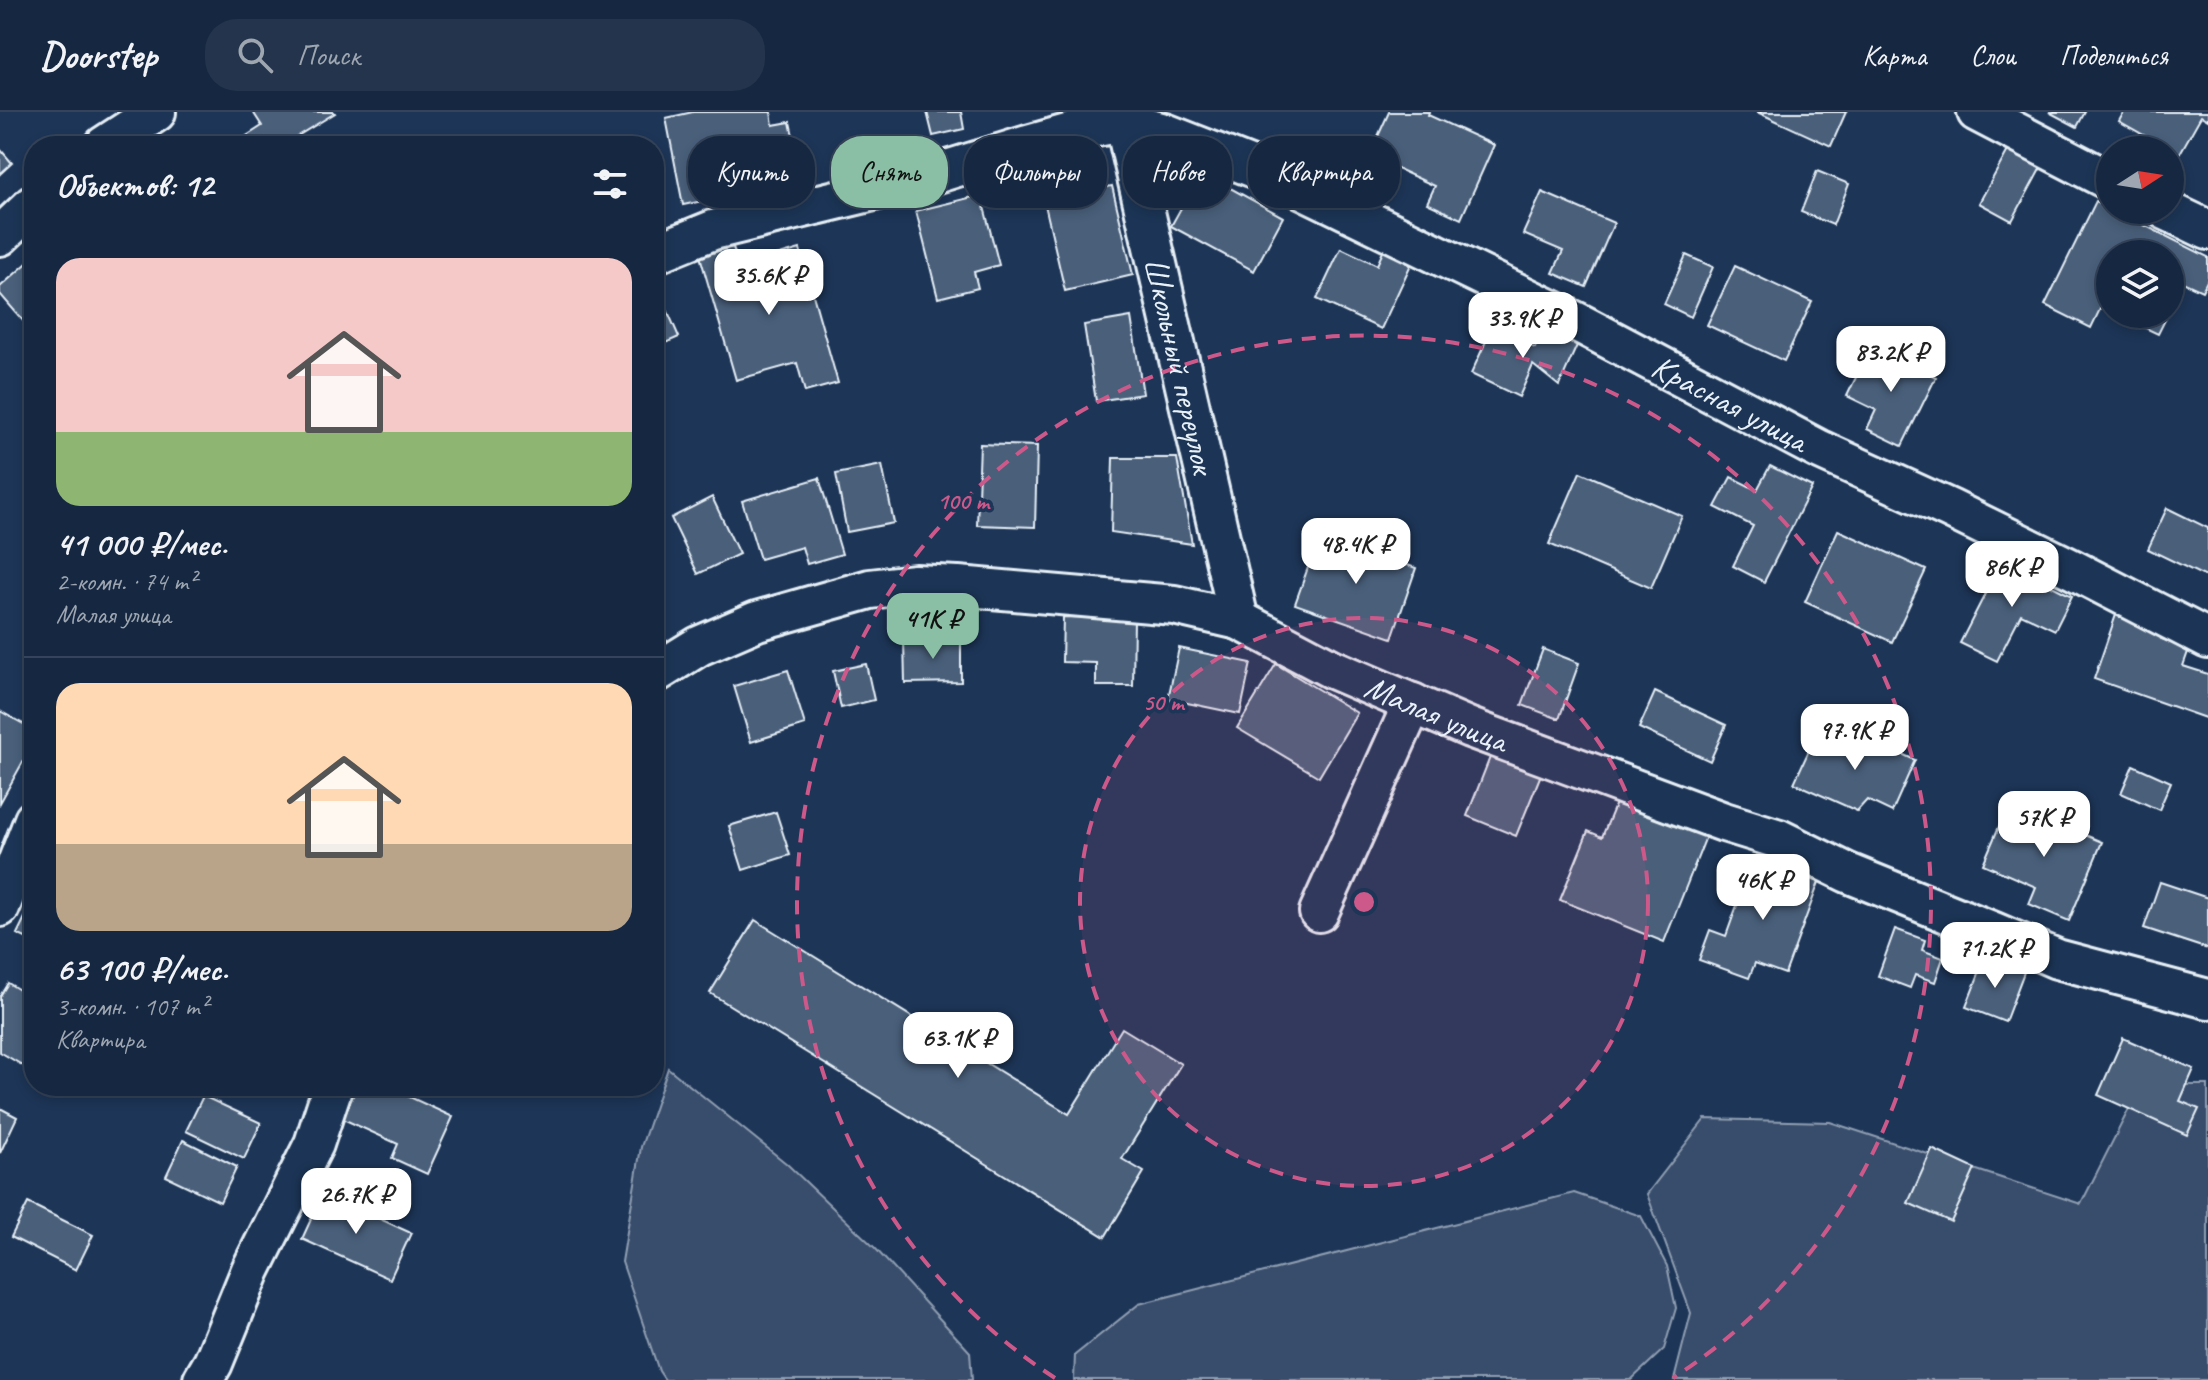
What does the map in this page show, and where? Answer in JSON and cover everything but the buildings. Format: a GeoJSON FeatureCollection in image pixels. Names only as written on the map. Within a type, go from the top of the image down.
{"type":"FeatureCollection","features":[{"type":"Feature","properties":{"kind":"street"},"geometry":{"type":"LineString","coordinates":[[119,136],[156,112]]}},
{"type":"Feature","properties":{"kind":"street"},"geometry":{"type":"LineString","coordinates":[[1977,112],[2096,174]]}},
{"type":"Feature","properties":{"kind":"street","name":"Красная улица"},"geometry":{"type":"LineString","coordinates":[[664,250],[713,230],[902,184],[1123,117],[1280,178],[1579,323],[1818,449],[2004,535],[2208,639]]}},
{"type":"Feature","properties":{"kind":"street","name":"Школьный переулок"},"geometry":{"type":"LineString","coordinates":[[1123,117],[1239,620]]}},
{"type":"Feature","properties":{"kind":"street"},"geometry":{"type":"LineString","coordinates":[[0,236],[24,213]]}},
{"type":"Feature","properties":{"kind":"street"},"geometry":{"type":"LineString","coordinates":[[2184,219],[2208,230]]}},
{"type":"Feature","properties":{"kind":"street","name":"Малая улица"},"geometry":{"type":"LineString","coordinates":[[664,668],[699,646],[757,621],[870,589],[915,584],[1174,605],[1239,620],[1332,669],[1483,733],[1710,817],[1779,839],[1848,873],[2057,959],[2208,999]]}},
{"type":"Feature","properties":{"kind":"street"},"geometry":{"type":"LineString","coordinates":[[1319,912],[1413,703]]}},
{"type":"Feature","properties":{"kind":"street"},"geometry":{"type":"LineString","coordinates":[[0,907],[24,842]]}},
{"type":"Feature","properties":{"kind":"street"},"geometry":{"type":"LineString","coordinates":[[203,1380],[218,1352],[251,1270],[314,1144],[330,1096]]}},
{"type":"Feature","properties":{"kind":"shaded area"},"geometry":{"type":"Polygon","coordinates":[[[668,1068],[787,1164],[875,1248],[970,1352],[972,1380],[665,1380],[659,1371],[622,1262],[641,1147],[658,1096],[664,1096],[668,1068]]]}},
{"type":"Feature","properties":{"kind":"shaded area"},"geometry":{"type":"Polygon","coordinates":[[[2141,1085],[2208,1085],[2208,1380],[1674,1380],[1691,1313],[1647,1194],[1705,1119],[1830,1122],[2081,1204],[2141,1085]]]}},
{"type":"Feature","properties":{"kind":"shaded area"},"geometry":{"type":"Polygon","coordinates":[[[1574,1193],[1641,1216],[1667,1266],[1676,1308],[1664,1349],[1631,1380],[1074,1380],[1075,1355],[1139,1304],[1574,1193]]]}}]}
